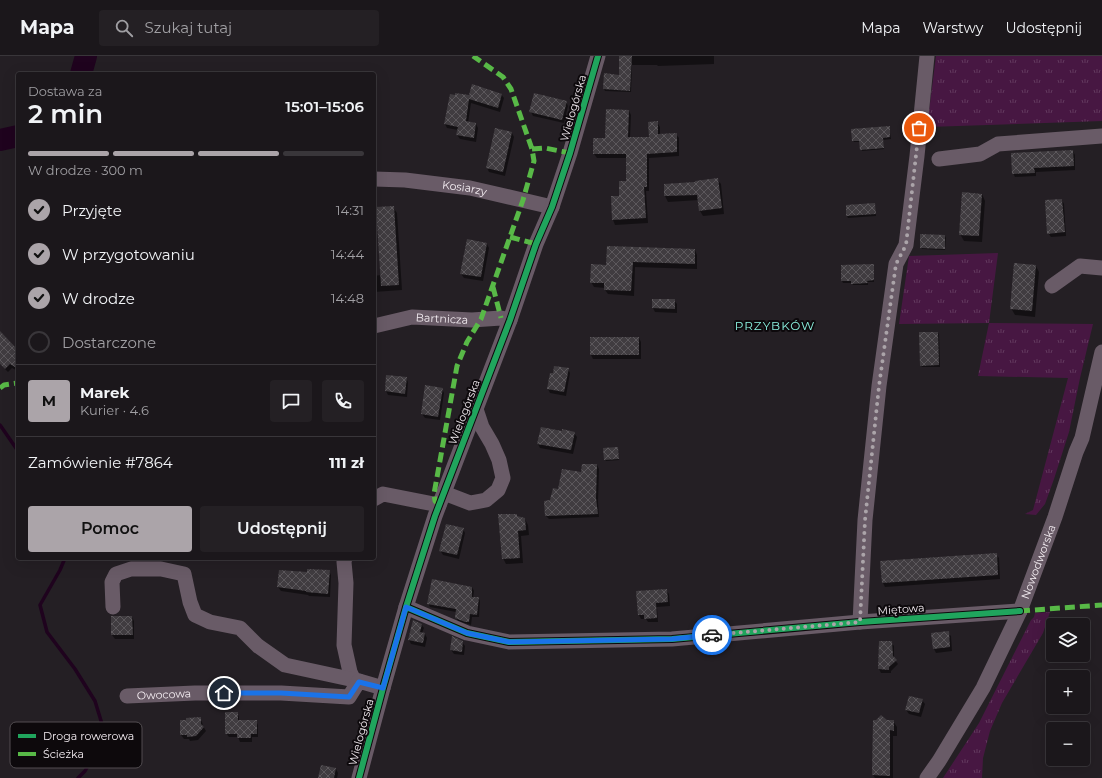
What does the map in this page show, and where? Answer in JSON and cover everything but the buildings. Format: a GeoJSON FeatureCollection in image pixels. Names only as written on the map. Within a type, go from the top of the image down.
{"type":"FeatureCollection","features":[{"type":"Feature","properties":{"kind":"street","name":"Wielogórska"},"geometry":{"type":"LineString","coordinates":[[359,778],[406,607],[442,499],[510,320],[536,244],[552,208],[570,153],[598,56]]}},
{"type":"Feature","properties":{"kind":"street"},"geometry":{"type":"LineString","coordinates":[[860,622],[865,520],[879,386],[896,264],[906,245],[927,56]]}},
{"type":"Feature","properties":{"kind":"street"},"geometry":{"type":"LineString","coordinates":[[939,159],[980,154],[998,144],[1102,136]]}},
{"type":"Feature","properties":{"kind":"street","name":"Kosiarzy"},"geometry":{"type":"LineString","coordinates":[[376,180],[405,180],[470,188],[552,208]]}},
{"type":"Feature","properties":{"kind":"street"},"geometry":{"type":"LineString","coordinates":[[1052,286],[1080,266],[1102,268]]}},
{"type":"Feature","properties":{"kind":"street","name":"Bartnicza"},"geometry":{"type":"LineString","coordinates":[[376,326],[412,317],[472,320],[501,318],[510,320]]}},
{"type":"Feature","properties":{"kind":"street","name":"Nowodworska"},"geometry":{"type":"LineString","coordinates":[[927,778],[939,761],[983,688],[1020,611],[1055,518],[1076,452],[1082,438],[1102,352]]}},
{"type":"Feature","properties":{"kind":"street"},"geometry":{"type":"LineString","coordinates":[[376,497],[383,494],[470,503],[486,500],[498,490],[503,478],[499,460],[482,427],[476,410]]}},
{"type":"Feature","properties":{"kind":"street"},"geometry":{"type":"LineString","coordinates":[[344,560],[346,583],[344,645],[350,672],[356,681]]}},
{"type":"Feature","properties":{"kind":"street"},"geometry":{"type":"LineString","coordinates":[[113,607],[112,582],[116,574],[131,569],[162,569],[184,574],[190,602],[195,615],[210,622],[240,628],[258,646],[285,665],[383,688]]}},
{"type":"Feature","properties":{"kind":"street","name":"Miętowa"},"geometry":{"type":"LineString","coordinates":[[406,607],[467,633],[509,642],[672,639],[860,622],[1020,611]]}},
{"type":"Feature","properties":{"kind":"street","name":"Owocowa"},"geometry":{"type":"LineString","coordinates":[[127,696],[203,693],[281,693],[349,697],[356,681]]}},
{"type":"Feature","properties":{"kind":"green space"},"geometry":{"type":"Polygon","coordinates":[[[936,56],[1102,56],[1102,121],[927,127],[936,56]]]}},
{"type":"Feature","properties":{"kind":"green space"},"geometry":{"type":"Polygon","coordinates":[[[998,253],[989,323],[899,324],[909,256],[998,253]]]}},
{"type":"Feature","properties":{"kind":"green space"},"geometry":{"type":"Polygon","coordinates":[[[989,323],[1093,324],[1069,432],[1045,504],[1036,515],[1025,514],[1033,510],[1068,378],[978,376],[989,323]]]}},
{"type":"Feature","properties":{"kind":"green space"},"geometry":{"type":"Polygon","coordinates":[[[1050,612],[1048,618],[1046,618],[1043,633],[1002,703],[990,731],[983,758],[982,778],[943,778],[979,723],[1035,613],[1050,612]]]}},
{"type":"Feature","properties":{"kind":"waterway"},"geometry":{"type":"LineString","coordinates":[[82,72],[86,56]]}},
{"type":"Feature","properties":{"kind":"waterway"},"geometry":{"type":"LineString","coordinates":[[0,140],[16,136]]}},
{"type":"Feature","properties":{"kind":"waterway"},"geometry":{"type":"LineString","coordinates":[[0,425],[16,448]]}},
{"type":"Feature","properties":{"kind":"waterway"},"geometry":{"type":"LineString","coordinates":[[64,560],[40,605],[47,632],[75,669],[95,701],[101,722]]}},
{"type":"Feature","properties":{"kind":"waterway"},"geometry":{"type":"LineString","coordinates":[[78,778],[87,768]]}},
{"type":"Feature","properties":{"kind":"marked path"},"geometry":{"type":"LineString","coordinates":[[439,505],[435,501],[434,494],[457,366],[467,342],[481,319],[523,200],[534,161],[532,149],[511,89],[503,77],[473,56]]}},
{"type":"Feature","properties":{"kind":"marked path"},"geometry":{"type":"LineString","coordinates":[[532,149],[545,148],[570,153]]}},
{"type":"Feature","properties":{"kind":"marked path"},"geometry":{"type":"LineString","coordinates":[[510,237],[536,244]]}},
{"type":"Feature","properties":{"kind":"marked path"},"geometry":{"type":"LineString","coordinates":[[493,287],[501,318]]}},
{"type":"Feature","properties":{"kind":"marked path"},"geometry":{"type":"LineString","coordinates":[[0,388],[4,385],[16,383]]}},
{"type":"Feature","properties":{"kind":"marked path"},"geometry":{"type":"LineString","coordinates":[[1020,611],[1102,605]]}},
{"type":"Feature","properties":{"kind":"cycle path"},"geometry":{"type":"LineString","coordinates":[[359,778],[406,607],[435,516],[510,320],[536,244],[552,207],[570,153],[598,56]]}},
{"type":"Feature","properties":{"kind":"cycle path"},"geometry":{"type":"LineString","coordinates":[[406,607],[467,633],[509,642],[672,639],[860,622],[1020,611]]}},
{"type":"Feature","properties":{"kind":"way so far"},"geometry":{"type":"LineString","coordinates":[[712,635],[860,622],[865,520],[879,386],[896,264],[906,245],[919,128]]}},
{"type":"Feature","properties":{"kind":"district","name":"PRZYBKÓW"},"geometry":{"type":"Point","coordinates":[775,326]}},
{"type":"Feature","properties":{"kind":"route"},"geometry":{"type":"LineString","coordinates":[[224,693],[281,693],[349,697],[359,682],[383,688],[406,607],[467,633],[509,642],[617,641],[672,639],[712,635]]}}]}
